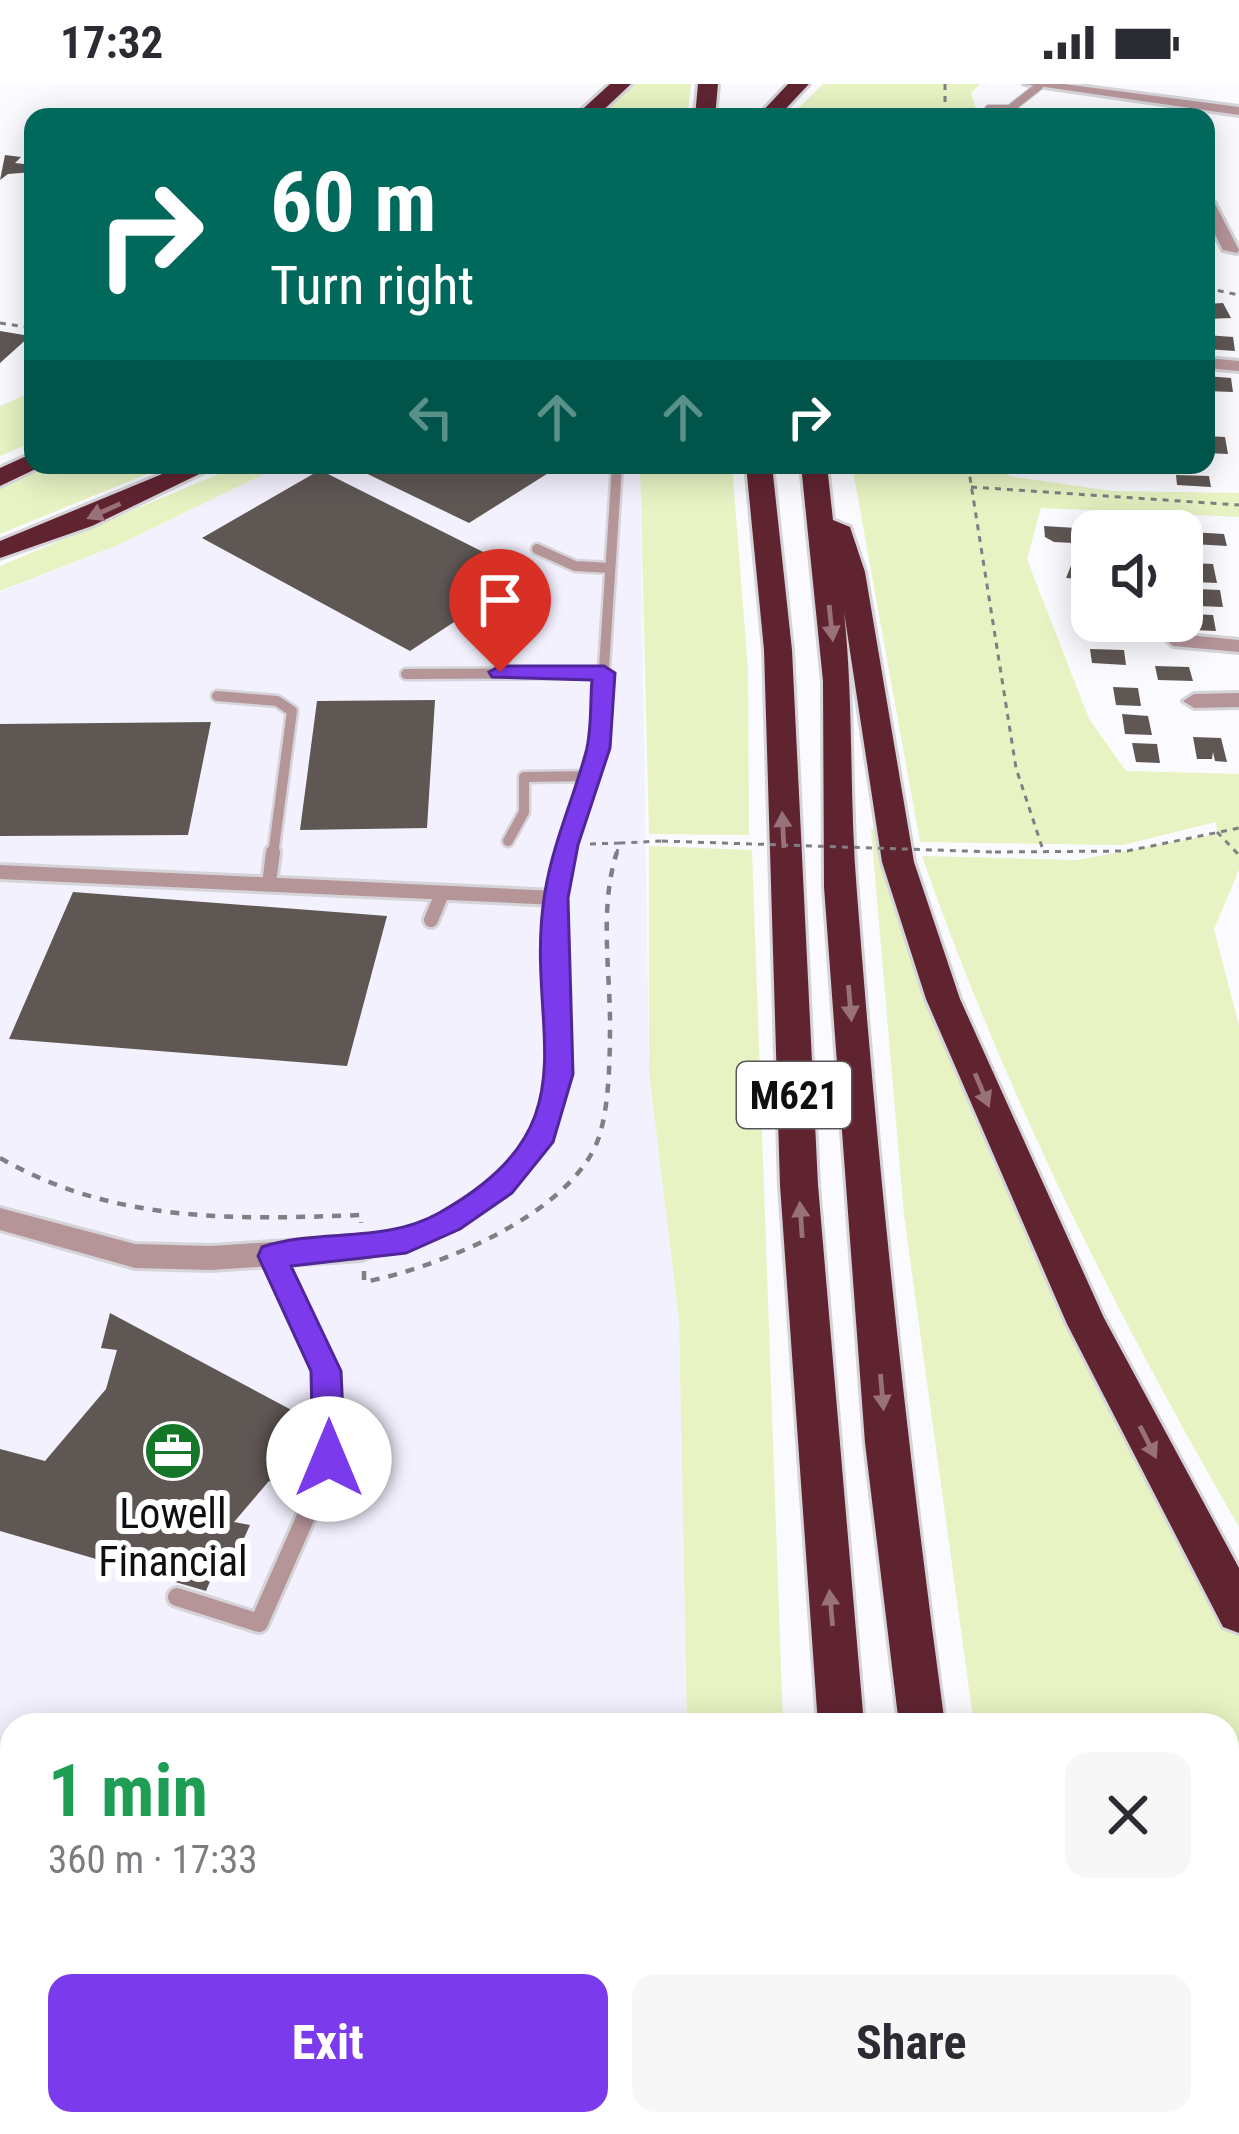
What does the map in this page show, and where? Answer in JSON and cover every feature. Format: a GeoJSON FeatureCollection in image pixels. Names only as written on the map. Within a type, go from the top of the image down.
{"type":"FeatureCollection","features":[{"type":"Feature","properties":{"kind":"highway"},"geometry":{"type":"LineString","coordinates":[[594,108],[622,84]]}},
{"type":"Feature","properties":{"kind":"highway"},"geometry":{"type":"LineString","coordinates":[[776,108],[799,84]]}},
{"type":"Feature","properties":{"kind":"highway"},"geometry":{"type":"LineString","coordinates":[[0,550],[83,520],[185,474]]}},
{"type":"Feature","properties":{"kind":"highway","name":"M621"},"geometry":{"type":"LineString","coordinates":[[760,474],[778,650],[799,1186],[840,1713]]}},
{"type":"Feature","properties":{"kind":"highway","name":"M621"},"geometry":{"type":"LineString","coordinates":[[816,474],[837,681],[840,886],[874,1303],[921,1713]]}},
{"type":"Feature","properties":{"kind":"highway","name":"M621"},"geometry":{"type":"LineString","coordinates":[[818,474],[851,572],[875,748],[898,862],[944,999],[1087,1324],[1239,1612]]}},
{"type":"Feature","properties":{"kind":"street"},"geometry":{"type":"LineString","coordinates":[[1035,85],[1094,89],[1172,108]]}},
{"type":"Feature","properties":{"kind":"street"},"geometry":{"type":"LineString","coordinates":[[1215,210],[1231,250]]}},
{"type":"Feature","properties":{"kind":"street"},"geometry":{"type":"LineString","coordinates":[[1193,642],[1239,646]]}},
{"type":"Feature","properties":{"kind":"street"},"geometry":{"type":"LineString","coordinates":[[1194,701],[1239,700]]}},
{"type":"Feature","properties":{"kind":"street"},"geometry":{"type":"LineString","coordinates":[[0,1219],[135,1256],[272,1256],[362,1248]]}},
{"type":"Feature","properties":{"kind":"lane"},"geometry":{"type":"LineString","coordinates":[[1012,108],[1035,85]]}},
{"type":"Feature","properties":{"kind":"lane"},"geometry":{"type":"LineString","coordinates":[[362,1248],[406,1241],[449,1221],[502,1185],[543,1135],[559,1074],[556,898],[566,845],[598,748],[616,474]]}},
{"type":"Feature","properties":{"kind":"lane"},"geometry":{"type":"LineString","coordinates":[[537,549],[575,566],[610,568]]}},
{"type":"Feature","properties":{"kind":"lane"},"geometry":{"type":"LineString","coordinates":[[500,672],[505,655]]}},
{"type":"Feature","properties":{"kind":"lane"},"geometry":{"type":"LineString","coordinates":[[406,674],[604,673]]}},
{"type":"Feature","properties":{"kind":"lane"},"geometry":{"type":"LineString","coordinates":[[217,696],[277,700],[292,711],[269,884]]}},
{"type":"Feature","properties":{"kind":"lane"},"geometry":{"type":"LineString","coordinates":[[508,841],[524,812],[524,777],[591,776]]}},
{"type":"Feature","properties":{"kind":"lane"},"geometry":{"type":"LineString","coordinates":[[0,872],[149,873],[441,896],[556,898]]}},
{"type":"Feature","properties":{"kind":"lane"},"geometry":{"type":"LineString","coordinates":[[431,920],[441,896]]}},
{"type":"Feature","properties":{"kind":"lane"},"geometry":{"type":"LineString","coordinates":[[177,1598],[259,1623],[303,1538],[329,1459],[326,1371],[272,1256]]}},
{"type":"Feature","properties":{"kind":"path"},"geometry":{"type":"LineString","coordinates":[[969,474],[1016,768],[1043,853]]}},
{"type":"Feature","properties":{"kind":"path"},"geometry":{"type":"LineString","coordinates":[[971,487],[1143,503],[1239,505]]}},
{"type":"Feature","properties":{"kind":"path"},"geometry":{"type":"LineString","coordinates":[[662,841],[995,852],[1127,851],[1239,827]]}},
{"type":"Feature","properties":{"kind":"path"},"geometry":{"type":"LineString","coordinates":[[1217,832],[1239,855]]}},
{"type":"Feature","properties":{"kind":"path"},"geometry":{"type":"LineString","coordinates":[[566,845],[620,843]]}},
{"type":"Feature","properties":{"kind":"path"},"geometry":{"type":"LineString","coordinates":[[0,1158],[49,1185],[162,1216],[235,1220],[361,1215],[362,1248]]}},
{"type":"Feature","properties":{"kind":"shaded area"},"geometry":{"type":"Polygon","coordinates":[[[264,474],[640,474],[649,1072],[679,1320],[687,1713],[0,1713],[0,592],[118,545],[264,474]]]}},
{"type":"Feature","properties":{"kind":"green space"},"geometry":{"type":"Polygon","coordinates":[[[634,84],[691,84],[688,108],[611,108],[634,84]]]}},
{"type":"Feature","properties":{"kind":"green space"},"geometry":{"type":"Polygon","coordinates":[[[823,84],[980,84],[971,93],[976,108],[798,108],[823,84]]]}},
{"type":"Feature","properties":{"kind":"green space"},"geometry":{"type":"Polygon","coordinates":[[[24,396],[24,446],[0,456],[0,406],[24,396]]]}},
{"type":"Feature","properties":{"kind":"green space"},"geometry":{"type":"Polygon","coordinates":[[[28,474],[147,474],[0,534],[0,487],[28,474]]]}},
{"type":"Feature","properties":{"kind":"green space"},"geometry":{"type":"Polygon","coordinates":[[[219,474],[264,474],[118,545],[0,591],[0,566],[219,474]]]}},
{"type":"Feature","properties":{"kind":"green space"},"geometry":{"type":"Polygon","coordinates":[[[640,474],[733,474],[748,670],[749,835],[649,834],[640,474]]]}},
{"type":"Feature","properties":{"kind":"green space"},"geometry":{"type":"Polygon","coordinates":[[[854,474],[1008,474],[1112,491],[1239,493],[1239,517],[1203,515],[1203,510],[1041,508],[1027,559],[1089,719],[1126,771],[1239,774],[1239,870],[1214,929],[1239,1026],[1239,1527],[1064,1199],[989,1030],[922,856],[1077,860],[1217,834],[1216,822],[1123,845],[920,842],[854,474]]]}},
{"type":"Feature","properties":{"kind":"green space"},"geometry":{"type":"Polygon","coordinates":[[[871,829],[878,829],[914,961],[993,1162],[1043,1267],[1239,1622],[1239,1713],[972,1713],[904,1215],[871,829]]]}},
{"type":"Feature","properties":{"kind":"green space"},"geometry":{"type":"Polygon","coordinates":[[[649,846],[752,850],[783,1713],[687,1713],[679,1320],[649,1072],[649,846]]]}},
{"type":"Feature","properties":{"kind":"building"},"geometry":{"type":"Polygon","coordinates":[[[5,155],[21,157],[15,163],[24,164],[24,173],[0,180],[5,155]]]}},
{"type":"Feature","properties":{"kind":"building"},"geometry":{"type":"Polygon","coordinates":[[[1215,303],[1223,303],[1231,318],[1215,319],[1215,303]]]}},
{"type":"Feature","properties":{"kind":"building"},"geometry":{"type":"Polygon","coordinates":[[[0,331],[24,335],[24,341],[0,363],[0,331]]]}},
{"type":"Feature","properties":{"kind":"building"},"geometry":{"type":"Polygon","coordinates":[[[1215,336],[1233,337],[1235,351],[1215,350],[1215,336]]]}},
{"type":"Feature","properties":{"kind":"building"},"geometry":{"type":"Polygon","coordinates":[[[1215,377],[1231,378],[1233,392],[1215,391],[1215,377]]]}},
{"type":"Feature","properties":{"kind":"building"},"geometry":{"type":"Polygon","coordinates":[[[1215,436],[1225,437],[1228,454],[1215,453],[1215,436]]]}},
{"type":"Feature","properties":{"kind":"building"},"geometry":{"type":"Polygon","coordinates":[[[313,474],[328,474],[527,574],[410,651],[202,538],[313,474]]]}},
{"type":"Feature","properties":{"kind":"building"},"geometry":{"type":"Polygon","coordinates":[[[368,474],[547,474],[469,523],[368,474]]]}},
{"type":"Feature","properties":{"kind":"building"},"geometry":{"type":"Polygon","coordinates":[[[1176,475],[1209,476],[1211,487],[1177,485],[1176,475]]]}},
{"type":"Feature","properties":{"kind":"building"},"geometry":{"type":"Polygon","coordinates":[[[1044,526],[1071,528],[1071,543],[1045,537],[1044,526]]]}},
{"type":"Feature","properties":{"kind":"building"},"geometry":{"type":"Polygon","coordinates":[[[1203,533],[1224,534],[1227,546],[1203,545],[1203,533]]]}},
{"type":"Feature","properties":{"kind":"building"},"geometry":{"type":"Polygon","coordinates":[[[1203,564],[1213,564],[1217,583],[1203,582],[1203,564]]]}},
{"type":"Feature","properties":{"kind":"building"},"geometry":{"type":"Polygon","coordinates":[[[1203,589],[1220,590],[1223,607],[1203,606],[1203,589]]]}},
{"type":"Feature","properties":{"kind":"building"},"geometry":{"type":"Polygon","coordinates":[[[1203,615],[1213,615],[1216,631],[1203,630],[1203,615]]]}},
{"type":"Feature","properties":{"kind":"building"},"geometry":{"type":"Polygon","coordinates":[[[1090,649],[1124,650],[1126,665],[1092,663],[1090,649]]]}},
{"type":"Feature","properties":{"kind":"building"},"geometry":{"type":"Polygon","coordinates":[[[1155,666],[1189,667],[1193,681],[1158,680],[1155,666]]]}},
{"type":"Feature","properties":{"kind":"building"},"geometry":{"type":"Polygon","coordinates":[[[1113,687],[1138,688],[1141,706],[1116,705],[1113,687]]]}},
{"type":"Feature","properties":{"kind":"building"},"geometry":{"type":"Polygon","coordinates":[[[435,700],[427,828],[300,830],[317,701],[435,700]]]}},
{"type":"Feature","properties":{"kind":"building"},"geometry":{"type":"Polygon","coordinates":[[[1122,714],[1148,716],[1152,735],[1125,734],[1122,714]]]}},
{"type":"Feature","properties":{"kind":"building"},"geometry":{"type":"Polygon","coordinates":[[[211,722],[188,835],[0,836],[0,724],[211,722]]]}},
{"type":"Feature","properties":{"kind":"building"},"geometry":{"type":"Polygon","coordinates":[[[1193,737],[1221,738],[1227,762],[1215,761],[1213,752],[1212,759],[1197,759],[1193,737]]]}},
{"type":"Feature","properties":{"kind":"building"},"geometry":{"type":"Polygon","coordinates":[[[1132,743],[1157,744],[1160,763],[1136,762],[1132,743]]]}},
{"type":"Feature","properties":{"kind":"building"},"geometry":{"type":"Polygon","coordinates":[[[73,892],[387,916],[347,1066],[9,1039],[73,892]]]}},
{"type":"Feature","properties":{"kind":"building","name":"Lowell Financial"},"geometry":{"type":"Polygon","coordinates":[[[110,1313],[314,1422],[291,1452],[303,1459],[283,1486],[269,1481],[234,1522],[250,1525],[236,1556],[223,1550],[206,1591],[0,1531],[0,1449],[45,1461],[106,1389],[117,1350],[101,1348],[110,1313]]]}},
{"type":"Feature","properties":{"kind":"place","name":"Lowell Financial"},"geometry":{"type":"Point","coordinates":[173,1451]}},
{"type":"Feature","properties":{"kind":"route"},"geometry":{"type":"LineString","coordinates":[[329,1459],[326,1371],[272,1256],[406,1241],[449,1221],[502,1185],[543,1135],[559,1074],[556,898],[566,845],[598,748],[604,673],[500,672]]}}]}
